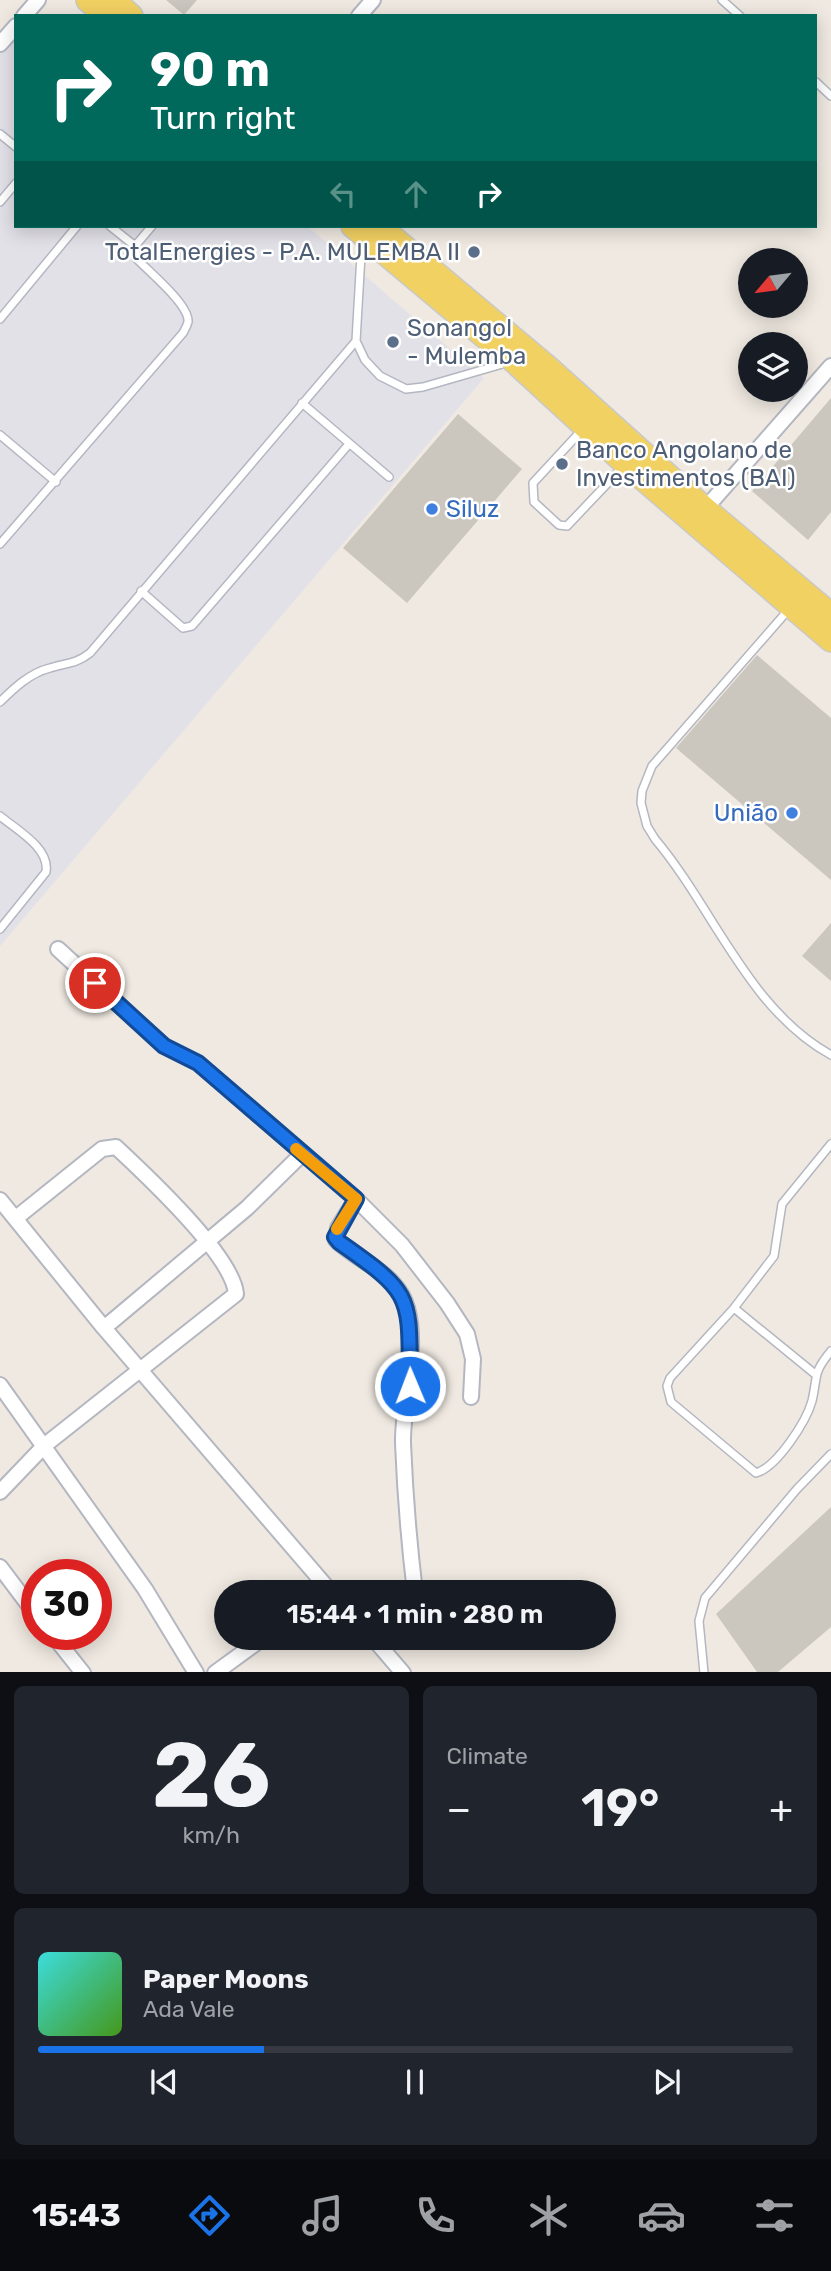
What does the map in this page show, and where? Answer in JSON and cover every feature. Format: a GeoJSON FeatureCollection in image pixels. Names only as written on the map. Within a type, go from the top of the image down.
{"type":"FeatureCollection","features":[{"type":"Feature","properties":{"kind":"main road"},"geometry":{"type":"LineString","coordinates":[[88,0],[104,14]]}},
{"type":"Feature","properties":{"kind":"main road"},"geometry":{"type":"LineString","coordinates":[[113,0],[129,14]]}},
{"type":"Feature","properties":{"kind":"main road"},"geometry":{"type":"LineString","coordinates":[[365,228],[626,464],[831,640]]}},
{"type":"Feature","properties":{"kind":"main road"},"geometry":{"type":"LineString","coordinates":[[365,228],[545,366],[705,509],[831,615]]}},
{"type":"Feature","properties":{"kind":"street"},"geometry":{"type":"LineString","coordinates":[[26,14],[38,0]]}},
{"type":"Feature","properties":{"kind":"street"},"geometry":{"type":"LineString","coordinates":[[361,14],[373,0]]}},
{"type":"Feature","properties":{"kind":"street"},"geometry":{"type":"LineString","coordinates":[[0,44],[14,28]]}},
{"type":"Feature","properties":{"kind":"street"},"geometry":{"type":"LineString","coordinates":[[705,509],[831,366]]}},
{"type":"Feature","properties":{"kind":"street"},"geometry":{"type":"LineString","coordinates":[[58,949],[164,1046],[198,1063],[356,1199],[414,1259],[461,1323],[473,1359],[471,1398]]}},
{"type":"Feature","properties":{"kind":"street"},"geometry":{"type":"LineString","coordinates":[[0,1492],[45,1446],[236,1294],[232,1275],[208,1242],[116,1147],[102,1149],[16,1218]]}},
{"type":"Feature","properties":{"kind":"street"},"geometry":{"type":"LineString","coordinates":[[104,1328],[208,1242],[302,1154]]}},
{"type":"Feature","properties":{"kind":"street"},"geometry":{"type":"LineString","coordinates":[[356,1199],[338,1228],[336,1240],[390,1279],[401,1294],[408,1313],[410,1386],[403,1440],[407,1531],[413,1580]]}},
{"type":"Feature","properties":{"kind":"street"},"geometry":{"type":"LineString","coordinates":[[0,1200],[104,1328],[319,1580]]}},
{"type":"Feature","properties":{"kind":"street"},"geometry":{"type":"LineString","coordinates":[[0,1385],[145,1589],[196,1672]]}},
{"type":"Feature","properties":{"kind":"street"},"geometry":{"type":"LineString","coordinates":[[0,1567],[21,1595]]}},
{"type":"Feature","properties":{"kind":"street"},"geometry":{"type":"LineString","coordinates":[[65,1650],[83,1672]]}},
{"type":"Feature","properties":{"kind":"street"},"geometry":{"type":"LineString","coordinates":[[215,1672],[246,1650]]}},
{"type":"Feature","properties":{"kind":"street"},"geometry":{"type":"LineString","coordinates":[[386,1650],[403,1672]]}},
{"type":"Feature","properties":{"kind":"lane"},"geometry":{"type":"LineString","coordinates":[[722,0],[738,14]]}},
{"type":"Feature","properties":{"kind":"lane"},"geometry":{"type":"LineString","coordinates":[[817,83],[831,96]]}},
{"type":"Feature","properties":{"kind":"lane"},"geometry":{"type":"LineString","coordinates":[[0,134],[14,145]]}},
{"type":"Feature","properties":{"kind":"lane"},"geometry":{"type":"LineString","coordinates":[[0,202],[14,185]]}},
{"type":"Feature","properties":{"kind":"lane"},"geometry":{"type":"LineString","coordinates":[[0,318],[75,228]]}},
{"type":"Feature","properties":{"kind":"lane"},"geometry":{"type":"LineString","coordinates":[[114,228],[135,246]]}},
{"type":"Feature","properties":{"kind":"lane"},"geometry":{"type":"LineString","coordinates":[[0,544],[56,482],[183,332],[188,322],[186,312],[178,301],[135,258],[135,246],[150,228]]}},
{"type":"Feature","properties":{"kind":"lane"},"geometry":{"type":"LineString","coordinates":[[365,228],[356,341],[365,360],[380,376],[406,389],[423,387],[463,373],[514,361]]}},
{"type":"Feature","properties":{"kind":"lane"},"geometry":{"type":"LineString","coordinates":[[0,702],[20,683],[34,675],[49,668],[78,663],[90,653],[356,341]]}},
{"type":"Feature","properties":{"kind":"lane"},"geometry":{"type":"LineString","coordinates":[[302,403],[389,477]]}},
{"type":"Feature","properties":{"kind":"lane"},"geometry":{"type":"LineString","coordinates":[[585,426],[533,483],[534,502],[559,525],[568,526],[626,464]]}},
{"type":"Feature","properties":{"kind":"lane"},"geometry":{"type":"LineString","coordinates":[[1,437],[56,482]]}},
{"type":"Feature","properties":{"kind":"lane"},"geometry":{"type":"LineString","coordinates":[[141,591],[183,628],[191,626],[349,444]]}},
{"type":"Feature","properties":{"kind":"lane"},"geometry":{"type":"LineString","coordinates":[[792,605],[659,755],[642,791],[641,803],[647,826],[655,839],[768,1003],[805,1039],[831,1055]]}},
{"type":"Feature","properties":{"kind":"lane"},"geometry":{"type":"LineString","coordinates":[[0,816],[44,853],[48,862],[46,872],[0,929]]}},
{"type":"Feature","properties":{"kind":"lane"},"geometry":{"type":"LineString","coordinates":[[830,1146],[782,1203],[774,1256],[734,1308],[670,1378],[668,1394],[671,1402],[756,1473],[771,1466],[807,1414],[815,1374],[831,1351]]}},
{"type":"Feature","properties":{"kind":"lane"},"geometry":{"type":"LineString","coordinates":[[734,1308],[815,1374]]}},
{"type":"Feature","properties":{"kind":"lane"},"geometry":{"type":"LineString","coordinates":[[705,1672],[699,1645],[699,1621],[705,1598],[797,1489],[831,1454]]}},
{"type":"Feature","properties":{"kind":"shaded area"},"geometry":{"type":"Polygon","coordinates":[[[14,36],[14,228],[309,228],[484,378],[0,946],[0,53],[14,36]]]}},
{"type":"Feature","properties":{"kind":"building"},"geometry":{"type":"Polygon","coordinates":[[[166,0],[197,0],[183,14],[166,0]]]}},
{"type":"Feature","properties":{"kind":"building"},"geometry":{"type":"Polygon","coordinates":[[[831,398],[831,512],[808,540],[752,491],[831,398]]]}},
{"type":"Feature","properties":{"kind":"building","name":"Siluz"},"geometry":{"type":"Polygon","coordinates":[[[458,414],[522,469],[407,603],[343,548],[458,414]]]}},
{"type":"Feature","properties":{"kind":"building","name":"União"},"geometry":{"type":"Polygon","coordinates":[[[757,655],[831,718],[831,880],[676,748],[757,655]]]}},
{"type":"Feature","properties":{"kind":"building"},"geometry":{"type":"Polygon","coordinates":[[[831,923],[831,981],[802,956],[831,923]]]}},
{"type":"Feature","properties":{"kind":"building"},"geometry":{"type":"Polygon","coordinates":[[[831,1507],[831,1627],[778,1672],[757,1672],[716,1614],[831,1507]]]}},
{"type":"Feature","properties":{"kind":"slow traffic"},"geometry":{"type":"LineString","coordinates":[[296,1149],[356,1199],[337,1229]]}},
{"type":"Feature","properties":{"kind":"place","name":"TotalEnergies - P.A. MULEMBA II"},"geometry":{"type":"Point","coordinates":[474,252]}},
{"type":"Feature","properties":{"kind":"place","name":"Sonangol - Mulemba"},"geometry":{"type":"Point","coordinates":[393,342]}},
{"type":"Feature","properties":{"kind":"place","name":"Banco Angolano de Investimentos (BAI)"},"geometry":{"type":"Point","coordinates":[562,464]}},
{"type":"Feature","properties":{"kind":"place","name":"Siluz"},"geometry":{"type":"Point","coordinates":[432,509]}},
{"type":"Feature","properties":{"kind":"place","name":"União"},"geometry":{"type":"Point","coordinates":[792,813]}},
{"type":"Feature","properties":{"kind":"route"},"geometry":{"type":"LineString","coordinates":[[95,983],[150,1035],[164,1046],[198,1063],[356,1199],[335,1237],[390,1279],[406,1303],[410,1386]]}}]}
